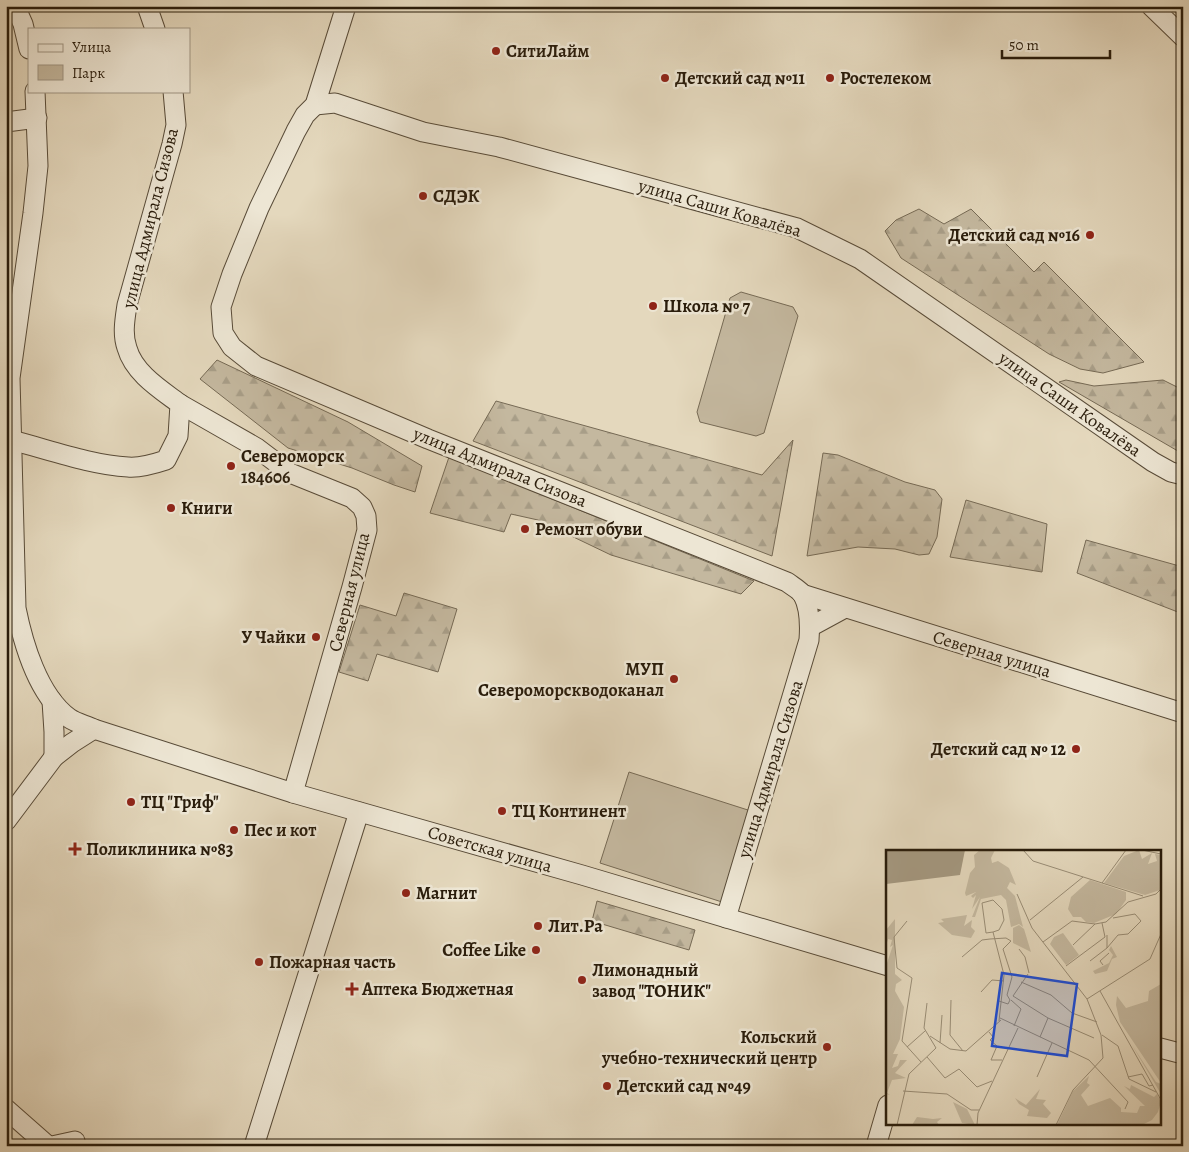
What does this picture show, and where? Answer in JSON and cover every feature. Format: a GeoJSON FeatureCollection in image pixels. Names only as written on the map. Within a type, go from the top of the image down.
{"type":"FeatureCollection","features":[{"type":"Feature","properties":{"kind":"street"},"geometry":{"type":"LineString","coordinates":[[16,6],[28,45]]}},
{"type":"Feature","properties":{"kind":"street"},"geometry":{"type":"LineString","coordinates":[[147,6],[155,28]]}},
{"type":"Feature","properties":{"kind":"street","name":"улица Адмирала Сизова"},"geometry":{"type":"LineString","coordinates":[[346,6],[316,105],[305,115],[296,131],[259,208],[232,274],[221,307],[222,333],[232,347],[256,366],[428,439],[787,582],[802,594],[810,627],[809,640],[726,918]]}},
{"type":"Feature","properties":{"kind":"street"},"geometry":{"type":"LineString","coordinates":[[1151,6],[1183,36]]}},
{"type":"Feature","properties":{"kind":"street"},"geometry":{"type":"LineString","coordinates":[[34,92],[37,118],[38,166],[34,212],[10,378],[16,608],[21,633],[35,670],[52,701],[54,757]]}},
{"type":"Feature","properties":{"kind":"street","name":"улица Адмирала Сизова"},"geometry":{"type":"LineString","coordinates":[[173,92],[176,125],[172,144],[127,305],[124,325],[126,348],[136,367],[157,387],[180,404]]}},
{"type":"Feature","properties":{"kind":"street","name":"улица Саши Ковалёва"},"geometry":{"type":"LineString","coordinates":[[316,105],[336,103],[423,132],[499,147],[798,228],[860,259],[1153,462],[1172,472],[1183,475]]}},
{"type":"Feature","properties":{"kind":"street"},"geometry":{"type":"LineString","coordinates":[[6,122],[37,118]]}},
{"type":"Feature","properties":{"kind":"street"},"geometry":{"type":"LineString","coordinates":[[11,440],[97,462],[129,467],[154,464],[166,460],[178,436],[180,404]]}},
{"type":"Feature","properties":{"kind":"street","name":"Северная улица"},"geometry":{"type":"LineString","coordinates":[[180,404],[257,448],[290,473],[352,498],[362,507],[366,516],[367,530],[352,587],[293,793]]}},
{"type":"Feature","properties":{"kind":"street","name":"Северная улица"},"geometry":{"type":"LineString","coordinates":[[802,594],[1183,713]]}},
{"type":"Feature","properties":{"kind":"street"},"geometry":{"type":"LineString","coordinates":[[810,627],[845,608]]}},
{"type":"Feature","properties":{"kind":"street","name":"Советская улица"},"geometry":{"type":"LineString","coordinates":[[52,701],[70,718],[94,729],[293,793],[886,965]]}},
{"type":"Feature","properties":{"kind":"street"},"geometry":{"type":"LineString","coordinates":[[6,821],[54,757],[94,729]]}},
{"type":"Feature","properties":{"kind":"street"},"geometry":{"type":"LineString","coordinates":[[254,1146],[359,812]]}},
{"type":"Feature","properties":{"kind":"street"},"geometry":{"type":"LineString","coordinates":[[1162,1049],[1183,1054]]}},
{"type":"Feature","properties":{"kind":"street"},"geometry":{"type":"LineString","coordinates":[[6,1109],[50,1146],[75,1141],[74,1146]]}},
{"type":"Feature","properties":{"kind":"street"},"geometry":{"type":"LineString","coordinates":[[876,1146],[886,1112]]}},
{"type":"Feature","properties":{"kind":"green space"},"geometry":{"type":"Polygon","coordinates":[[[919,209],[944,224],[971,209],[1034,272],[1044,262],[1144,362],[1103,373],[1080,369],[1049,354],[901,258],[885,231],[896,220],[919,209]]]}},
{"type":"Feature","properties":{"kind":"green space"},"geometry":{"type":"Polygon","coordinates":[[[741,292],[793,307],[798,316],[764,433],[756,436],[700,422],[697,412],[730,298],[741,292]]]}},
{"type":"Feature","properties":{"kind":"green space"},"geometry":{"type":"Polygon","coordinates":[[[217,360],[348,422],[422,466],[415,492],[352,468],[288,448],[200,379],[217,360]]]}},
{"type":"Feature","properties":{"kind":"green space"},"geometry":{"type":"Polygon","coordinates":[[[1066,380],[1094,386],[1163,380],[1183,390],[1183,454],[1059,382],[1066,380]]]}},
{"type":"Feature","properties":{"kind":"green space"},"geometry":{"type":"Polygon","coordinates":[[[496,401],[762,475],[793,440],[772,556],[473,441],[496,401]]]}},
{"type":"Feature","properties":{"kind":"green space"},"geometry":{"type":"Polygon","coordinates":[[[823,453],[838,455],[905,482],[935,490],[942,499],[937,537],[929,554],[919,555],[895,549],[858,547],[807,556],[823,453]]]}},
{"type":"Feature","properties":{"kind":"green space"},"geometry":{"type":"Polygon","coordinates":[[[449,457],[754,581],[741,594],[611,555],[538,520],[511,514],[504,532],[430,513],[449,457]]]}},
{"type":"Feature","properties":{"kind":"green space"},"geometry":{"type":"Polygon","coordinates":[[[966,500],[1047,524],[1042,572],[950,557],[966,500]]]}},
{"type":"Feature","properties":{"kind":"green space"},"geometry":{"type":"Polygon","coordinates":[[[1086,540],[1183,567],[1183,614],[1077,573],[1086,540]]]}},
{"type":"Feature","properties":{"kind":"green space"},"geometry":{"type":"Polygon","coordinates":[[[404,593],[457,609],[438,672],[377,654],[368,681],[339,672],[360,605],[396,616],[404,593]]]}},
{"type":"Feature","properties":{"kind":"green space"},"geometry":{"type":"Polygon","coordinates":[[[629,772],[751,811],[722,902],[600,863],[629,772]]]}},
{"type":"Feature","properties":{"kind":"green space"},"geometry":{"type":"Polygon","coordinates":[[[597,901],[695,930],[689,950],[592,921],[597,901]]]}},
{"type":"Feature","properties":{"kind":"place","name":"СитиЛайм"},"geometry":{"type":"Point","coordinates":[496,51]}},
{"type":"Feature","properties":{"kind":"place","name":"Детский сад №11"},"geometry":{"type":"Point","coordinates":[665,78]}},
{"type":"Feature","properties":{"kind":"place","name":"Ростелеком"},"geometry":{"type":"Point","coordinates":[830,78]}},
{"type":"Feature","properties":{"kind":"place","name":"СДЭК"},"geometry":{"type":"Point","coordinates":[423,196]}},
{"type":"Feature","properties":{"kind":"place","name":"Детский сад №16"},"geometry":{"type":"Point","coordinates":[1090,235]}},
{"type":"Feature","properties":{"kind":"place","name":"Школа № 7"},"geometry":{"type":"Point","coordinates":[653,306]}},
{"type":"Feature","properties":{"kind":"place","name":"Североморск 184606"},"geometry":{"type":"Point","coordinates":[231,466]}},
{"type":"Feature","properties":{"kind":"place","name":"Книги"},"geometry":{"type":"Point","coordinates":[171,508]}},
{"type":"Feature","properties":{"kind":"place","name":"Ремонт обуви"},"geometry":{"type":"Point","coordinates":[525,529]}},
{"type":"Feature","properties":{"kind":"place","name":"У Чайки"},"geometry":{"type":"Point","coordinates":[316,637]}},
{"type":"Feature","properties":{"kind":"place","name":"МУП Североморскводоканал"},"geometry":{"type":"Point","coordinates":[674,679]}},
{"type":"Feature","properties":{"kind":"place","name":"Детский сад № 12"},"geometry":{"type":"Point","coordinates":[1076,749]}},
{"type":"Feature","properties":{"kind":"place","name":"ТЦ \"Гриф\""},"geometry":{"type":"Point","coordinates":[131,802]}},
{"type":"Feature","properties":{"kind":"place","name":"ТЦ Континент"},"geometry":{"type":"Point","coordinates":[502,811]}},
{"type":"Feature","properties":{"kind":"place","name":"Пес и кот"},"geometry":{"type":"Point","coordinates":[234,830]}},
{"type":"Feature","properties":{"kind":"place","name":"Поликлиника №83"},"geometry":{"type":"Point","coordinates":[75,849]}},
{"type":"Feature","properties":{"kind":"place","name":"Магнит"},"geometry":{"type":"Point","coordinates":[406,893]}},
{"type":"Feature","properties":{"kind":"place","name":"Лит.Рa"},"geometry":{"type":"Point","coordinates":[538,926]}},
{"type":"Feature","properties":{"kind":"place","name":"Coffee Like"},"geometry":{"type":"Point","coordinates":[536,950]}},
{"type":"Feature","properties":{"kind":"place","name":"Пожарная часть"},"geometry":{"type":"Point","coordinates":[259,962]}},
{"type":"Feature","properties":{"kind":"place","name":"Лимонадный завод \"ТОНИК\""},"geometry":{"type":"Point","coordinates":[582,980]}},
{"type":"Feature","properties":{"kind":"place","name":"Аптека Бюджетная"},"geometry":{"type":"Point","coordinates":[352,989]}},
{"type":"Feature","properties":{"kind":"place","name":"Кольский учебно-технический центр"},"geometry":{"type":"Point","coordinates":[827,1047]}},
{"type":"Feature","properties":{"kind":"place","name":"Детcкий сад №49"},"geometry":{"type":"Point","coordinates":[607,1086]}}]}
